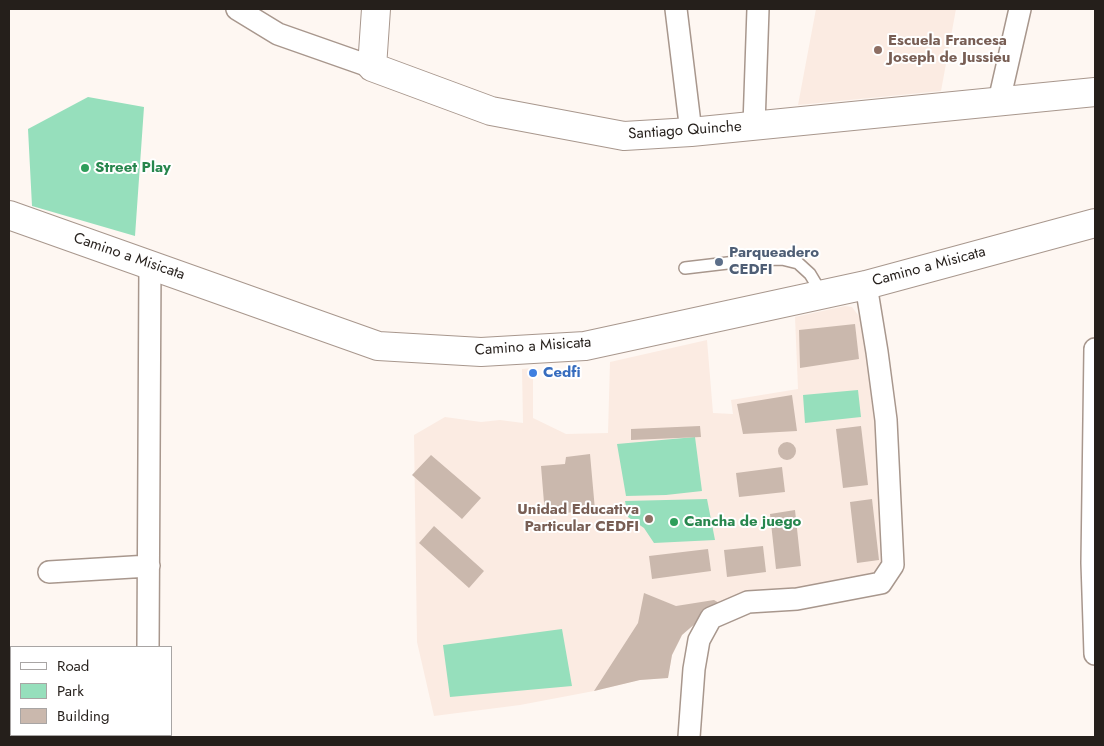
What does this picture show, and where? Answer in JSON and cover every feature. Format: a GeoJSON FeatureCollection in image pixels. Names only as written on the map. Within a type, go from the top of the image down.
{"type":"FeatureCollection","features":[{"type":"Feature","properties":{"kind":"street","name":"Santiago Quinche"},"geometry":{"type":"LineString","coordinates":[[237,9],[278,34],[490,111],[624,136],[691,132],[1095,92]]}},
{"type":"Feature","properties":{"kind":"street"},"geometry":{"type":"LineString","coordinates":[[372,67],[376,9]]}},
{"type":"Feature","properties":{"kind":"street"},"geometry":{"type":"LineString","coordinates":[[676,9],[691,132]]}},
{"type":"Feature","properties":{"kind":"street"},"geometry":{"type":"LineString","coordinates":[[754,125],[758,9]]}},
{"type":"Feature","properties":{"kind":"street"},"geometry":{"type":"LineString","coordinates":[[999,101],[1020,9]]}},
{"type":"Feature","properties":{"kind":"street","name":"Camino a Misicata"},"geometry":{"type":"LineString","coordinates":[[9,215],[378,346],[481,352],[585,346],[866,285],[1095,223]]}},
{"type":"Feature","properties":{"kind":"street"},"geometry":{"type":"LineString","coordinates":[[148,646],[150,264]]}},
{"type":"Feature","properties":{"kind":"street"},"geometry":{"type":"LineString","coordinates":[[689,737],[694,669],[699,640],[710,618],[748,602],[797,599],[882,583],[893,565],[891,489],[886,420],[878,352],[866,285]]}},
{"type":"Feature","properties":{"kind":"street"},"geometry":{"type":"LineString","coordinates":[[1095,349],[1092,563],[1095,654]]}},
{"type":"Feature","properties":{"kind":"street"},"geometry":{"type":"LineString","coordinates":[[49,572],[149,566]]}},
{"type":"Feature","properties":{"kind":"lane"},"geometry":{"type":"LineString","coordinates":[[685,268],[753,260],[782,259],[798,263],[810,274],[822,294]]}},
{"type":"Feature","properties":{"kind":"shaded area","name":"Escuela Francesa Joseph de Jussieu"},"geometry":{"type":"Polygon","coordinates":[[[816,9],[956,9],[941,91],[798,105],[816,9]]]}},
{"type":"Feature","properties":{"kind":"shaded area","name":"Unidad Educativa Particular CEDFI"},"geometry":{"type":"Polygon","coordinates":[[[845,306],[852,307],[864,323],[871,352],[885,560],[879,577],[719,603],[682,635],[672,655],[668,678],[640,680],[520,705],[434,716],[417,642],[414,435],[445,417],[481,422],[500,420],[523,423],[522,369],[533,368],[533,418],[566,434],[608,433],[610,362],[707,340],[713,413],[733,414],[731,400],[798,389],[795,317],[845,306]]]}},
{"type":"Feature","properties":{"kind":"green space","name":"Street Play"},"geometry":{"type":"Polygon","coordinates":[[[88,97],[144,107],[135,236],[32,206],[28,129],[88,97]]]}},
{"type":"Feature","properties":{"kind":"green space"},"geometry":{"type":"Polygon","coordinates":[[[858,390],[861,417],[805,423],[803,395],[858,390]]]}},
{"type":"Feature","properties":{"kind":"green space"},"geometry":{"type":"Polygon","coordinates":[[[695,437],[702,491],[666,495],[626,496],[617,444],[695,437]]]}},
{"type":"Feature","properties":{"kind":"green space","name":"Cancha de juego"},"geometry":{"type":"Polygon","coordinates":[[[707,499],[715,540],[654,543],[644,528],[628,517],[625,501],[707,499]]]}},
{"type":"Feature","properties":{"kind":"green space"},"geometry":{"type":"Polygon","coordinates":[[[562,629],[572,686],[450,697],[443,645],[562,629]]]}},
{"type":"Feature","properties":{"kind":"building"},"geometry":{"type":"Polygon","coordinates":[[[855,324],[859,359],[800,368],[799,330],[855,324]]]}},
{"type":"Feature","properties":{"kind":"building"},"geometry":{"type":"Polygon","coordinates":[[[792,395],[797,431],[743,434],[737,404],[792,395]]]}},
{"type":"Feature","properties":{"kind":"building"},"geometry":{"type":"Polygon","coordinates":[[[700,426],[701,437],[631,440],[631,429],[700,426]]]}},
{"type":"Feature","properties":{"kind":"building"},"geometry":{"type":"Polygon","coordinates":[[[861,426],[868,485],[843,488],[836,429],[861,426]]]}},
{"type":"Feature","properties":{"kind":"building"},"geometry":{"type":"Polygon","coordinates":[[[783,442],[791,442],[796,447],[794,458],[783,460],[778,455],[778,447],[783,442]]]}},
{"type":"Feature","properties":{"kind":"building"},"geometry":{"type":"Polygon","coordinates":[[[590,454],[595,510],[545,515],[541,466],[565,464],[566,457],[590,454]]]}},
{"type":"Feature","properties":{"kind":"building"},"geometry":{"type":"Polygon","coordinates":[[[431,455],[481,498],[462,519],[412,475],[431,455]]]}},
{"type":"Feature","properties":{"kind":"building"},"geometry":{"type":"Polygon","coordinates":[[[782,467],[785,492],[739,497],[736,473],[782,467]]]}},
{"type":"Feature","properties":{"kind":"building"},"geometry":{"type":"Polygon","coordinates":[[[872,499],[879,560],[857,563],[850,502],[872,499]]]}},
{"type":"Feature","properties":{"kind":"building"},"geometry":{"type":"Polygon","coordinates":[[[795,510],[801,566],[776,569],[770,514],[795,510]]]}},
{"type":"Feature","properties":{"kind":"building"},"geometry":{"type":"Polygon","coordinates":[[[434,526],[484,571],[469,588],[419,543],[434,526]]]}},
{"type":"Feature","properties":{"kind":"building"},"geometry":{"type":"Polygon","coordinates":[[[763,546],[766,572],[727,577],[724,550],[763,546]]]}},
{"type":"Feature","properties":{"kind":"building"},"geometry":{"type":"Polygon","coordinates":[[[708,549],[711,571],[652,579],[649,556],[708,549]]]}},
{"type":"Feature","properties":{"kind":"building"},"geometry":{"type":"Polygon","coordinates":[[[644,593],[676,606],[714,600],[719,603],[682,635],[672,655],[668,678],[640,680],[594,691],[638,623],[644,593]]]}},
{"type":"Feature","properties":{"kind":"place","name":"Escuela Francesa Joseph de Jussieu"},"geometry":{"type":"Point","coordinates":[878,50]}},
{"type":"Feature","properties":{"kind":"place","name":"Street Play"},"geometry":{"type":"Point","coordinates":[85,168]}},
{"type":"Feature","properties":{"kind":"place","name":"Parqueadero CEDFI"},"geometry":{"type":"Point","coordinates":[719,262]}},
{"type":"Feature","properties":{"kind":"place","name":"Cedfi"},"geometry":{"type":"Point","coordinates":[533,373]}},
{"type":"Feature","properties":{"kind":"place","name":"Unidad Educativa Particular CEDFI"},"geometry":{"type":"Point","coordinates":[649,519]}},
{"type":"Feature","properties":{"kind":"place","name":"Cancha de juego"},"geometry":{"type":"Point","coordinates":[674,522]}}]}
